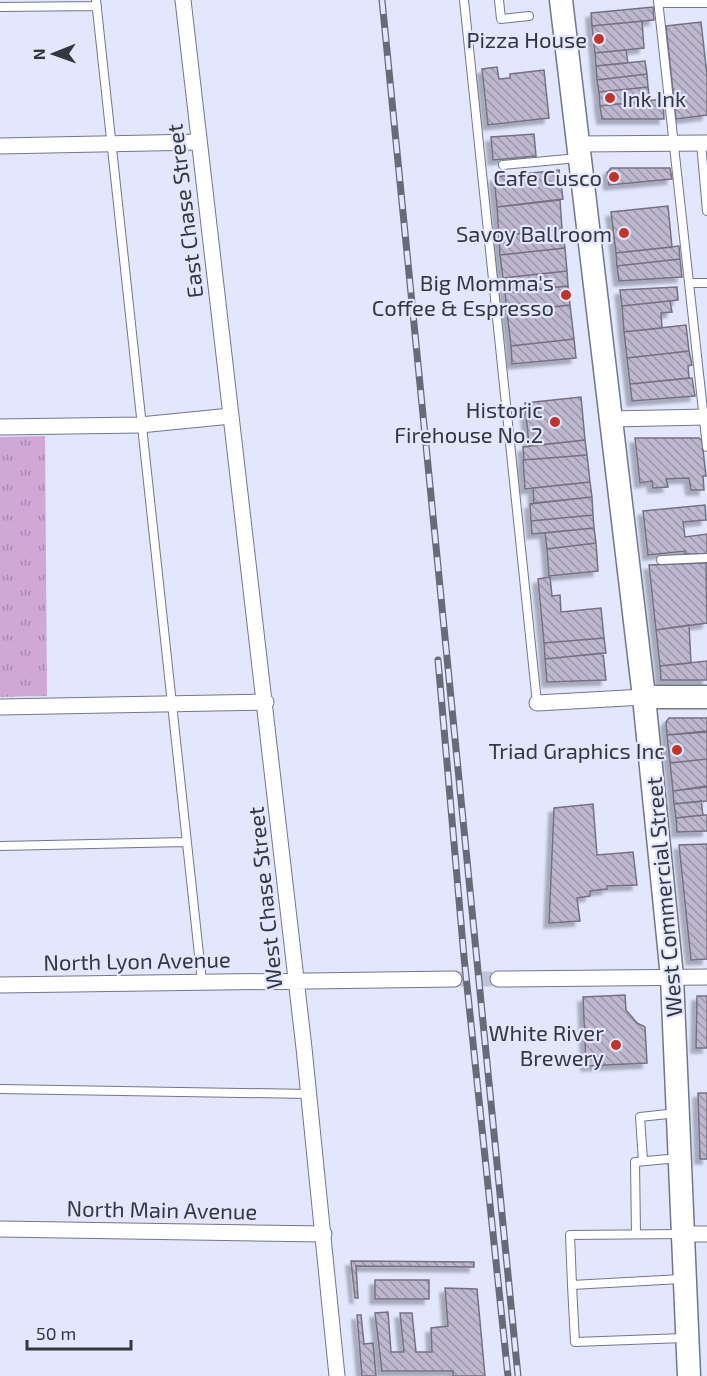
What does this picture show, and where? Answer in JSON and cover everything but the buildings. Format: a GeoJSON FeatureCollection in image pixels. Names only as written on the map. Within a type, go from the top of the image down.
{"type":"FeatureCollection","features":[{"type":"Feature","properties":{"kind":"street","name":"East Chase Street"},"geometry":{"type":"LineString","coordinates":[[183,0],[231,416]]}},
{"type":"Feature","properties":{"kind":"street","name":"West Commercial Street"},"geometry":{"type":"LineString","coordinates":[[561,0],[644,697],[672,977],[689,1376]]}},
{"type":"Feature","properties":{"kind":"street"},"geometry":{"type":"LineString","coordinates":[[0,146],[199,142]]}},
{"type":"Feature","properties":{"kind":"street"},"geometry":{"type":"LineString","coordinates":[[578,151],[674,143],[704,143]]}},
{"type":"Feature","properties":{"kind":"street"},"geometry":{"type":"LineString","coordinates":[[0,427],[140,425],[231,416]]}},
{"type":"Feature","properties":{"kind":"street","name":"West Chase Street"},"geometry":{"type":"LineString","coordinates":[[231,416],[266,702],[294,981],[324,1234],[337,1376]]}},
{"type":"Feature","properties":{"kind":"street"},"geometry":{"type":"LineString","coordinates":[[610,419],[705,417]]}},
{"type":"Feature","properties":{"kind":"street"},"geometry":{"type":"LineString","coordinates":[[537,702],[644,697],[707,697]]}},
{"type":"Feature","properties":{"kind":"street"},"geometry":{"type":"LineString","coordinates":[[0,707],[266,702]]}},
{"type":"Feature","properties":{"kind":"street"},"geometry":{"type":"LineString","coordinates":[[498,979],[707,977]]}},
{"type":"Feature","properties":{"kind":"street","name":"North Lyon Avenue"},"geometry":{"type":"LineString","coordinates":[[0,985],[454,979]]}},
{"type":"Feature","properties":{"kind":"street","name":"North Main Avenue"},"geometry":{"type":"LineString","coordinates":[[0,1229],[324,1234]]}},
{"type":"Feature","properties":{"kind":"street"},"geometry":{"type":"LineString","coordinates":[[684,1234],[707,1234]]}},
{"type":"Feature","properties":{"kind":"lane"},"geometry":{"type":"LineString","coordinates":[[464,0],[537,702]]}},
{"type":"Feature","properties":{"kind":"lane"},"geometry":{"type":"LineString","coordinates":[[499,0],[501,19],[529,16]]}},
{"type":"Feature","properties":{"kind":"lane"},"geometry":{"type":"LineString","coordinates":[[707,3],[658,2],[707,447]]}},
{"type":"Feature","properties":{"kind":"lane"},"geometry":{"type":"LineString","coordinates":[[0,7],[96,3],[202,982]]}},
{"type":"Feature","properties":{"kind":"lane"},"geometry":{"type":"LineString","coordinates":[[704,143],[707,211]]}},
{"type":"Feature","properties":{"kind":"lane"},"geometry":{"type":"LineString","coordinates":[[503,165],[578,151]]}},
{"type":"Feature","properties":{"kind":"lane"},"geometry":{"type":"LineString","coordinates":[[689,283],[707,283]]}},
{"type":"Feature","properties":{"kind":"lane"},"geometry":{"type":"LineString","coordinates":[[661,560],[707,558]]}},
{"type":"Feature","properties":{"kind":"lane"},"geometry":{"type":"LineString","coordinates":[[0,846],[186,842]]}},
{"type":"Feature","properties":{"kind":"lane"},"geometry":{"type":"LineString","coordinates":[[0,1089],[309,1094]]}},
{"type":"Feature","properties":{"kind":"lane"},"geometry":{"type":"LineString","coordinates":[[643,1161],[640,1117],[678,1113]]}},
{"type":"Feature","properties":{"kind":"lane"},"geometry":{"type":"LineString","coordinates":[[636,1234],[634,1162],[680,1158]]}},
{"type":"Feature","properties":{"kind":"lane"},"geometry":{"type":"LineString","coordinates":[[684,1234],[570,1235],[575,1341],[688,1338]]}},
{"type":"Feature","properties":{"kind":"lane"},"geometry":{"type":"LineString","coordinates":[[572,1285],[686,1278]]}},
{"type":"Feature","properties":{"kind":"green space"},"geometry":{"type":"Polygon","coordinates":[[[45,436],[47,696],[0,697],[0,437],[45,436]]]}},
{"type":"Feature","properties":{"kind":"tunnel"},"geometry":{"type":"LineString","coordinates":[[454,979],[498,979]]}},
{"type":"Feature","properties":{"kind":"railway"},"geometry":{"type":"LineString","coordinates":[[382,0],[518,1376]]}},
{"type":"Feature","properties":{"kind":"railway"},"geometry":{"type":"LineString","coordinates":[[438,660],[464,957],[508,1376]]}},
{"type":"Feature","properties":{"kind":"place","name":"Pizza House"},"geometry":{"type":"Point","coordinates":[599,39]}},
{"type":"Feature","properties":{"kind":"place","name":"Ink Ink"},"geometry":{"type":"Point","coordinates":[610,98]}},
{"type":"Feature","properties":{"kind":"place","name":"Cafe Cusco"},"geometry":{"type":"Point","coordinates":[614,177]}},
{"type":"Feature","properties":{"kind":"place","name":"Savoy Ballroom"},"geometry":{"type":"Point","coordinates":[624,233]}},
{"type":"Feature","properties":{"kind":"place","name":"Big Momma's Coffee & Espresso"},"geometry":{"type":"Point","coordinates":[566,295]}},
{"type":"Feature","properties":{"kind":"place","name":"Historic Firehouse No.2"},"geometry":{"type":"Point","coordinates":[555,422]}},
{"type":"Feature","properties":{"kind":"place","name":"Triad Graphics Inc"},"geometry":{"type":"Point","coordinates":[677,750]}},
{"type":"Feature","properties":{"kind":"place","name":"White River Brewery"},"geometry":{"type":"Point","coordinates":[616,1045]}}]}
